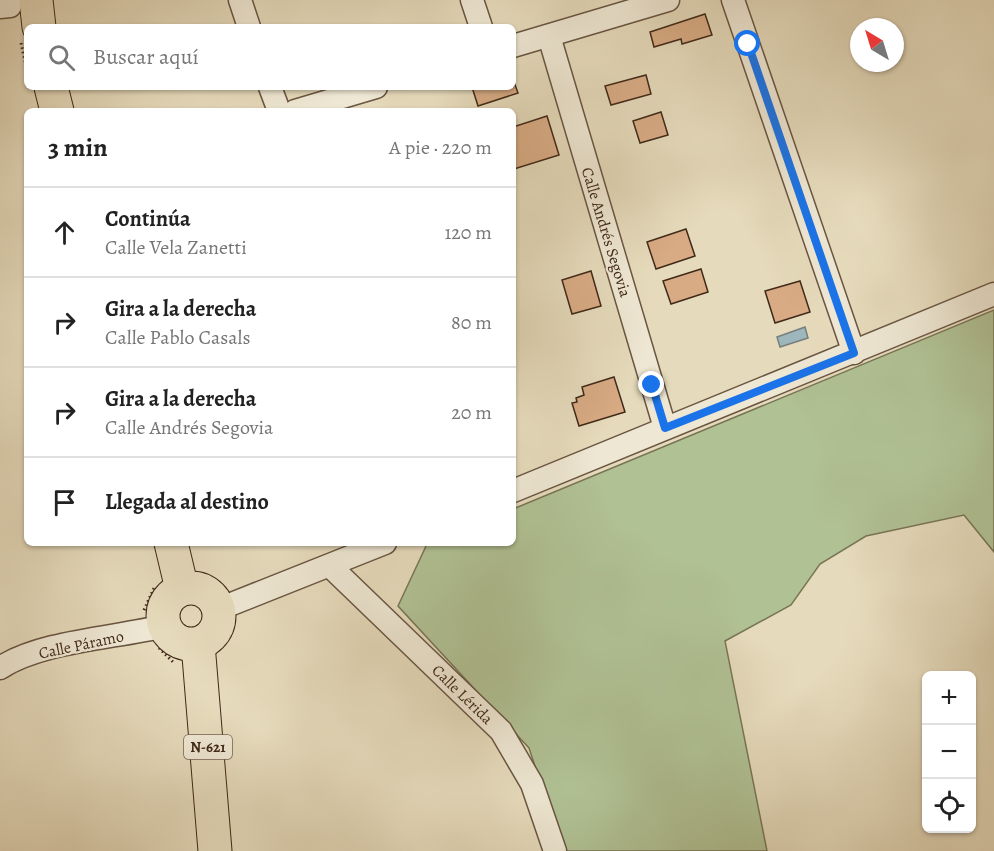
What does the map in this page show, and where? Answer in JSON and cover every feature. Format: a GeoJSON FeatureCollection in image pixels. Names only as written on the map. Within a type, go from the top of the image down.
{"type":"FeatureCollection","features":[{"type":"Feature","properties":{"kind":"highway"},"geometry":{"type":"LineString","coordinates":[[14,3],[36,24]]}},
{"type":"Feature","properties":{"kind":"highway"},"geometry":{"type":"LineString","coordinates":[[52,90],[56,108]]}},
{"type":"Feature","properties":{"kind":"highway"},"geometry":{"type":"LineString","coordinates":[[171,546],[169,597],[162,616],[149,630],[171,637],[183,644],[187,655],[215,632],[219,621],[219,609],[209,594],[196,588],[171,582]]}},
{"type":"Feature","properties":{"kind":"highway","name":"N-621"},"geometry":{"type":"LineString","coordinates":[[187,655],[215,851]]}},
{"type":"Feature","properties":{"kind":"street"},"geometry":{"type":"LineString","coordinates":[[240,0],[248,24]]}},
{"type":"Feature","properties":{"kind":"street"},"geometry":{"type":"LineString","coordinates":[[472,0],[480,24]]}},
{"type":"Feature","properties":{"kind":"street"},"geometry":{"type":"LineString","coordinates":[[516,45],[668,0]]}},
{"type":"Feature","properties":{"kind":"street"},"geometry":{"type":"LineString","coordinates":[[732,0],[854,353]]}},
{"type":"Feature","properties":{"kind":"street","name":"Calle Andrés Segovia"},"geometry":{"type":"LineString","coordinates":[[549,36],[665,428]]}},
{"type":"Feature","properties":{"kind":"street"},"geometry":{"type":"LineString","coordinates":[[271,90],[278,108]]}},
{"type":"Feature","properties":{"kind":"street"},"geometry":{"type":"LineString","coordinates":[[305,108],[366,90]]}},
{"type":"Feature","properties":{"kind":"street"},"geometry":{"type":"LineString","coordinates":[[516,490],[994,294]]}},
{"type":"Feature","properties":{"kind":"street"},"geometry":{"type":"LineString","coordinates":[[219,609],[378,546]]}},
{"type":"Feature","properties":{"kind":"street","name":"Calle Lérida"},"geometry":{"type":"LineString","coordinates":[[330,566],[501,731],[532,784],[555,851]]}},
{"type":"Feature","properties":{"kind":"street","name":"Calle Páramo"},"geometry":{"type":"LineString","coordinates":[[0,668],[13,660],[75,643],[149,630]]}},
{"type":"Feature","properties":{"kind":"path"},"geometry":{"type":"LineString","coordinates":[[171,582],[149,630],[165,651],[187,655]]}},
{"type":"Feature","properties":{"kind":"green space"},"geometry":{"type":"Polygon","coordinates":[[[994,310],[994,552],[964,515],[866,536],[820,564],[791,605],[725,641],[767,851],[563,851],[529,748],[398,606],[426,546],[516,546],[516,508],[994,310]]]}},
{"type":"Feature","properties":{"kind":"water"},"geometry":{"type":"Polygon","coordinates":[[[805,327],[808,338],[780,347],[777,337],[805,327]]]}},
{"type":"Feature","properties":{"kind":"building"},"geometry":{"type":"Polygon","coordinates":[[[705,14],[712,35],[682,44],[681,39],[654,47],[650,32],[705,14]]]}},
{"type":"Feature","properties":{"kind":"building"},"geometry":{"type":"Polygon","coordinates":[[[646,75],[651,94],[611,105],[605,86],[646,75]]]}},
{"type":"Feature","properties":{"kind":"building"},"geometry":{"type":"Polygon","coordinates":[[[516,87],[518,93],[478,106],[473,90],[516,90],[516,87]]]}},
{"type":"Feature","properties":{"kind":"building"},"geometry":{"type":"Polygon","coordinates":[[[661,112],[668,135],[640,143],[633,121],[661,112]]]}},
{"type":"Feature","properties":{"kind":"building"},"geometry":{"type":"Polygon","coordinates":[[[547,116],[559,155],[516,168],[516,126],[547,116]]]}},
{"type":"Feature","properties":{"kind":"building"},"geometry":{"type":"Polygon","coordinates":[[[686,229],[695,256],[656,269],[647,242],[686,229]]]}},
{"type":"Feature","properties":{"kind":"building"},"geometry":{"type":"Polygon","coordinates":[[[701,269],[708,292],[671,304],[663,281],[701,269]]]}},
{"type":"Feature","properties":{"kind":"building"},"geometry":{"type":"Polygon","coordinates":[[[591,271],[601,306],[572,314],[562,280],[591,271]]]}},
{"type":"Feature","properties":{"kind":"building"},"geometry":{"type":"Polygon","coordinates":[[[800,281],[810,312],[775,323],[765,291],[800,281]]]}},
{"type":"Feature","properties":{"kind":"building"},"geometry":{"type":"Polygon","coordinates":[[[614,377],[625,412],[579,426],[572,403],[577,402],[576,398],[584,395],[582,387],[614,377]]]}},
{"type":"Feature","properties":{"kind":"route"},"geometry":{"type":"LineString","coordinates":[[652,385],[665,428],[854,353],[748,44]]}}]}
